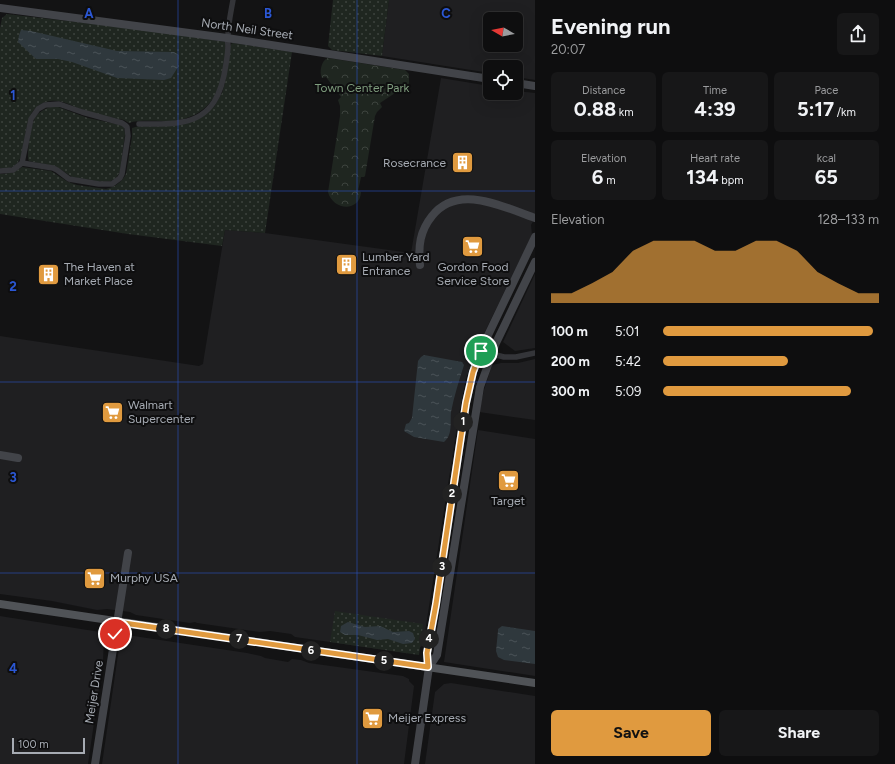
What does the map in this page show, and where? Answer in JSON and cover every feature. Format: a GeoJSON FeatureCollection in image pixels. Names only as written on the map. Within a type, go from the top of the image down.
{"type":"FeatureCollection","features":[{"type":"Feature","properties":{"kind":"main road","name":"North Neil Street"},"geometry":{"type":"LineString","coordinates":[[0,8],[227,38],[483,78]]}},
{"type":"Feature","properties":{"kind":"main road"},"geometry":{"type":"LineString","coordinates":[[523,84],[535,86]]}},
{"type":"Feature","properties":{"kind":"main road"},"geometry":{"type":"LineString","coordinates":[[420,265],[419,251],[422,230],[435,212],[447,203],[460,199],[476,199],[535,218]]}},
{"type":"Feature","properties":{"kind":"main road"},"geometry":{"type":"LineString","coordinates":[[415,764],[428,667],[427,653],[436,604],[466,403],[473,372],[481,351],[535,237]]}},
{"type":"Feature","properties":{"kind":"main road"},"geometry":{"type":"LineString","coordinates":[[428,667],[437,655],[476,405],[483,376],[492,353],[535,262]]}},
{"type":"Feature","properties":{"kind":"main road"},"geometry":{"type":"LineString","coordinates":[[0,455],[18,458]]}},
{"type":"Feature","properties":{"kind":"main road","name":"Meijer Drive"},"geometry":{"type":"LineString","coordinates":[[95,764],[128,553]]}},
{"type":"Feature","properties":{"kind":"main road"},"geometry":{"type":"LineString","coordinates":[[0,604],[535,683]]}},
{"type":"Feature","properties":{"kind":"street"},"geometry":{"type":"LineString","coordinates":[[139,124],[166,124],[182,122],[192,120],[207,111],[218,96],[222,86],[233,0]]}},
{"type":"Feature","properties":{"kind":"street"},"geometry":{"type":"LineString","coordinates":[[0,171],[13,170],[22,163],[31,119],[38,109],[45,105],[60,104],[100,118],[122,122],[127,127],[128,136],[122,174],[120,178],[112,184],[73,181],[53,168],[22,163]]}},
{"type":"Feature","properties":{"kind":"street"},"geometry":{"type":"LineString","coordinates":[[481,351],[504,357],[516,358],[535,353]]}},
{"type":"Feature","properties":{"kind":"shaded area"},"geometry":{"type":"Polygon","coordinates":[[[389,0],[535,0],[535,80],[523,78],[523,60],[483,60],[483,72],[382,56],[389,0]]]}},
{"type":"Feature","properties":{"kind":"shaded area"},"geometry":{"type":"Polygon","coordinates":[[[441,78],[483,85],[483,100],[523,100],[523,92],[535,93],[535,218],[531,225],[532,235],[480,342],[466,378],[423,645],[415,652],[406,653],[295,637],[291,634],[270,631],[260,632],[195,622],[190,623],[136,615],[130,612],[107,609],[97,610],[52,601],[0,594],[0,336],[199,366],[203,364],[225,230],[265,233],[411,253],[441,78]]]}},
{"type":"Feature","properties":{"kind":"shaded area"},"geometry":{"type":"Polygon","coordinates":[[[535,274],[535,348],[515,351],[503,342],[535,274]]]}},
{"type":"Feature","properties":{"kind":"shaded area"},"geometry":{"type":"Polygon","coordinates":[[[535,359],[535,420],[479,412],[492,365],[501,363],[518,363],[535,359]]]}},
{"type":"Feature","properties":{"kind":"shaded area"},"geometry":{"type":"Polygon","coordinates":[[[478,430],[535,439],[535,676],[444,662],[478,430]]]}},
{"type":"Feature","properties":{"kind":"shaded area"},"geometry":{"type":"Polygon","coordinates":[[[0,616],[100,632],[104,639],[103,661],[88,764],[0,764],[0,616]]]}},
{"type":"Feature","properties":{"kind":"shaded area"},"geometry":{"type":"Polygon","coordinates":[[[127,635],[247,653],[288,662],[292,659],[301,660],[309,663],[403,676],[409,679],[414,686],[404,764],[102,764],[120,641],[127,635]]]}},
{"type":"Feature","properties":{"kind":"shaded area"},"geometry":{"type":"Polygon","coordinates":[[[451,683],[535,696],[535,764],[425,764],[435,692],[444,684],[451,683]]]}},
{"type":"Feature","properties":{"kind":"green space"},"geometry":{"type":"Polygon","coordinates":[[[333,0],[389,0],[382,56],[332,50],[328,46],[333,0]]]}},
{"type":"Feature","properties":{"kind":"green space"},"geometry":{"type":"Polygon","coordinates":[[[7,14],[144,30],[226,42],[222,75],[219,85],[210,103],[203,110],[184,119],[172,121],[144,121],[129,123],[124,120],[85,111],[63,102],[50,101],[38,106],[31,115],[27,127],[23,151],[19,161],[12,167],[0,168],[0,28],[2,18],[7,14]]]}},
{"type":"Feature","properties":{"kind":"green space"},"geometry":{"type":"Polygon","coordinates":[[[233,43],[292,52],[265,233],[225,230],[222,246],[128,234],[0,214],[0,174],[7,174],[22,167],[51,171],[68,182],[77,185],[106,189],[118,184],[126,174],[132,128],[139,126],[174,126],[214,107],[222,93],[225,83],[230,48],[231,44],[233,43]]]}},
{"type":"Feature","properties":{"kind":"green space","name":"Town Center Park"},"geometry":{"type":"Polygon","coordinates":[[[328,58],[405,70],[409,74],[409,83],[404,92],[401,89],[380,103],[382,107],[375,116],[365,176],[361,177],[358,191],[361,192],[360,199],[351,206],[346,207],[335,203],[328,192],[340,116],[340,106],[338,100],[341,97],[326,77],[322,78],[321,76],[322,64],[328,58]]]}},
{"type":"Feature","properties":{"kind":"green space"},"geometry":{"type":"Polygon","coordinates":[[[50,107],[58,107],[88,118],[121,125],[124,127],[125,134],[120,172],[115,179],[103,182],[72,177],[57,167],[29,161],[29,147],[33,121],[39,113],[50,107]]]}},
{"type":"Feature","properties":{"kind":"green space"},"geometry":{"type":"Polygon","coordinates":[[[335,611],[423,624],[419,655],[330,642],[335,611]]]}},
{"type":"Feature","properties":{"kind":"water"},"geometry":{"type":"Polygon","coordinates":[[[21,30],[117,51],[174,52],[179,55],[178,67],[171,78],[164,80],[117,78],[72,62],[58,59],[36,59],[18,42],[21,30]]]}},
{"type":"Feature","properties":{"kind":"water"},"geometry":{"type":"Polygon","coordinates":[[[424,355],[462,362],[464,365],[452,406],[449,436],[444,442],[414,437],[404,431],[406,424],[409,423],[412,418],[418,361],[424,355]]]}},
{"type":"Feature","properties":{"kind":"water"},"geometry":{"type":"Polygon","coordinates":[[[348,622],[365,627],[380,626],[393,632],[409,631],[413,633],[415,639],[412,643],[403,644],[388,639],[377,640],[358,635],[345,635],[340,632],[341,626],[348,622]]]}},
{"type":"Feature","properties":{"kind":"water"},"geometry":{"type":"Polygon","coordinates":[[[502,626],[535,631],[535,664],[504,660],[498,657],[496,651],[498,629],[502,626]]]}},
{"type":"Feature","properties":{"kind":"place","name":"Rosecrance"},"geometry":{"type":"Point","coordinates":[462,163]}},
{"type":"Feature","properties":{"kind":"place","name":"Gordon Food Service Store"},"geometry":{"type":"Point","coordinates":[473,246]}},
{"type":"Feature","properties":{"kind":"place","name":"Lumber Yard Entrance"},"geometry":{"type":"Point","coordinates":[347,264]}},
{"type":"Feature","properties":{"kind":"place","name":"The Haven at Market Place"},"geometry":{"type":"Point","coordinates":[49,274]}},
{"type":"Feature","properties":{"kind":"place","name":"Walmart Supercenter"},"geometry":{"type":"Point","coordinates":[113,412]}},
{"type":"Feature","properties":{"kind":"place","name":"Target"},"geometry":{"type":"Point","coordinates":[508,480]}},
{"type":"Feature","properties":{"kind":"place","name":"Murphy USA"},"geometry":{"type":"Point","coordinates":[95,578]}},
{"type":"Feature","properties":{"kind":"place","name":"Meijer Express"},"geometry":{"type":"Point","coordinates":[373,718]}},
{"type":"Feature","properties":{"kind":"route"},"geometry":{"type":"LineString","coordinates":[[115,634],[117,622],[428,667],[427,653],[436,604],[466,403],[473,372],[481,351]]}}]}
